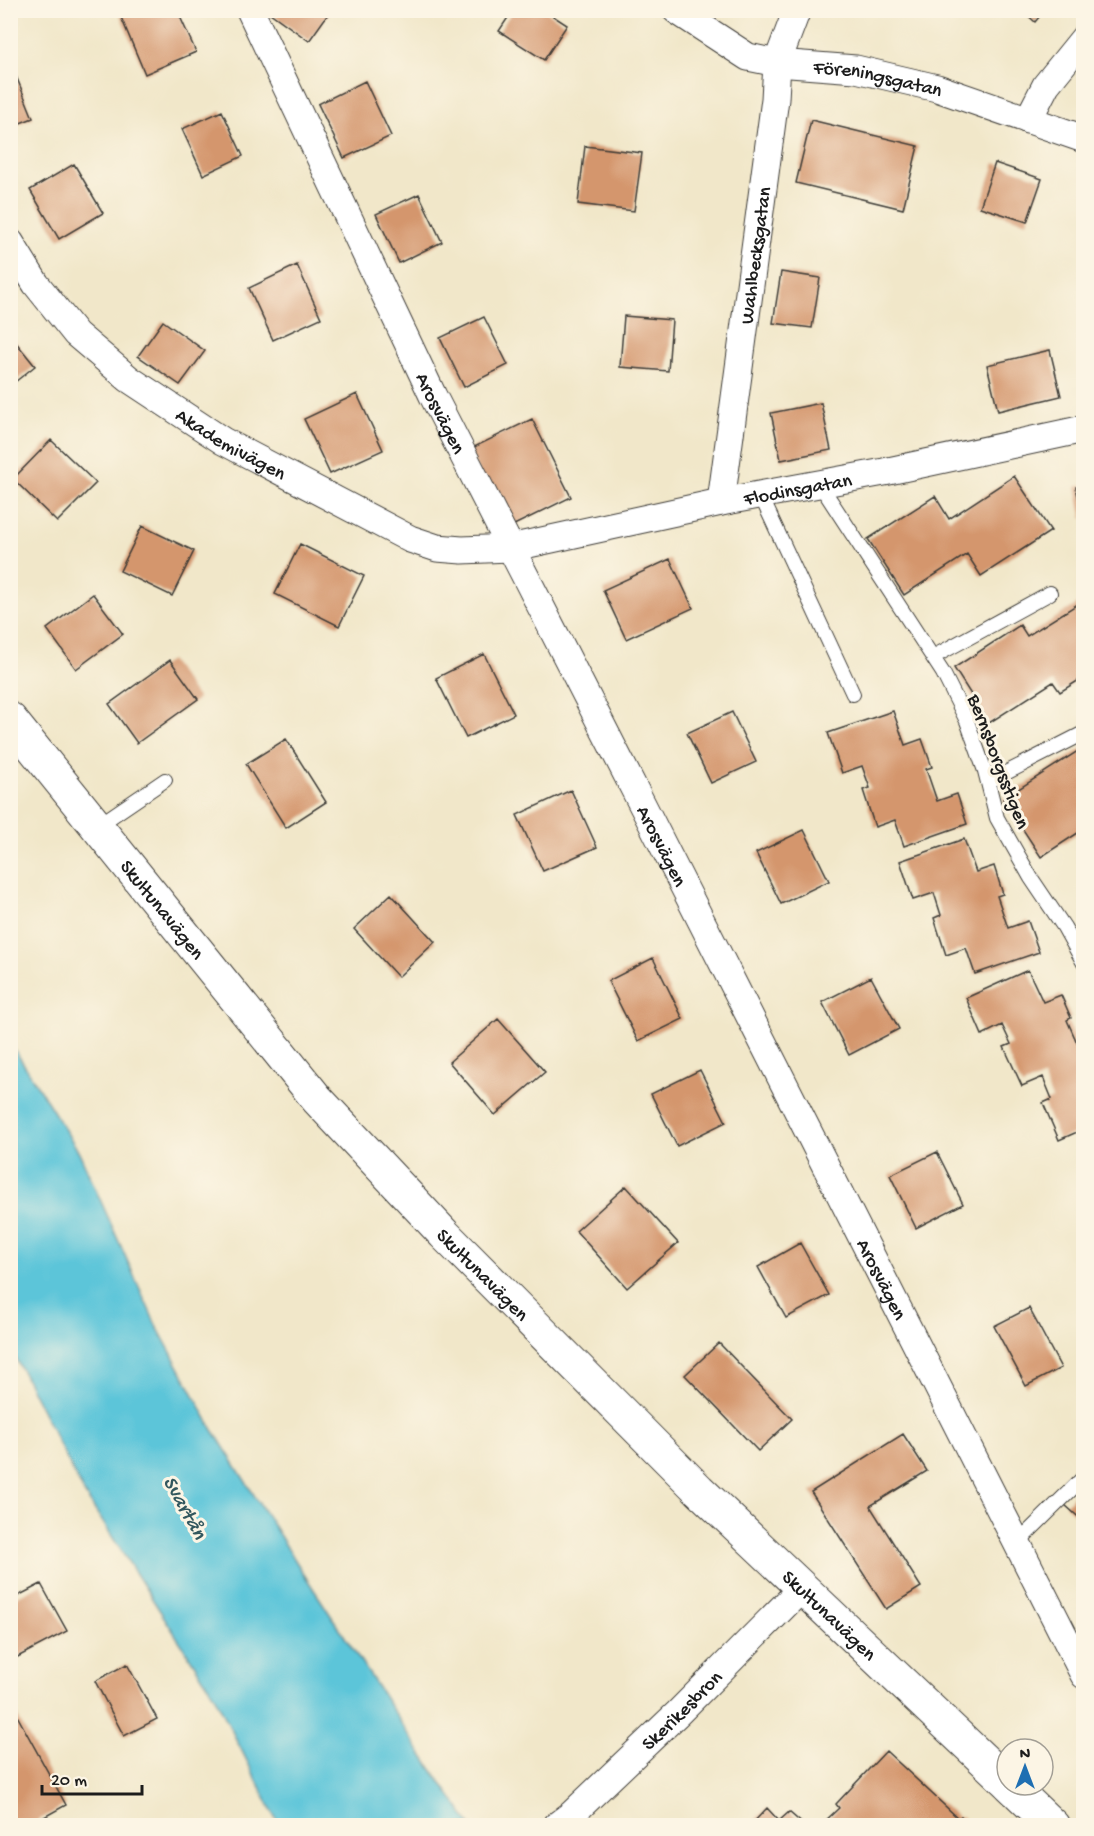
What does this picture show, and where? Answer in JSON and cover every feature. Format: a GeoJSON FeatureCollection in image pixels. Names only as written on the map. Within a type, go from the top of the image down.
{"type":"FeatureCollection","features":[{"type":"Feature","properties":{"kind":"street","name":"Arosvägen"},"geometry":{"type":"LineString","coordinates":[[250,10],[428,385],[1083,1675]]}},
{"type":"Feature","properties":{"kind":"street","name":"Föreningsgatan"},"geometry":{"type":"LineString","coordinates":[[676,10],[748,57],[777,63],[856,69],[937,88],[1083,139]]}},
{"type":"Feature","properties":{"kind":"street","name":"Wahlbecksgatan"},"geometry":{"type":"LineString","coordinates":[[721,502],[774,110],[777,63],[797,10]]}},
{"type":"Feature","properties":{"kind":"street"},"geometry":{"type":"LineString","coordinates":[[1029,120],[1046,85],[1083,38]]}},
{"type":"Feature","properties":{"kind":"street","name":"Akademivägen"},"geometry":{"type":"LineString","coordinates":[[10,242],[36,285],[76,334],[129,379],[223,441],[410,539],[437,548],[462,550],[510,548]]}},
{"type":"Feature","properties":{"kind":"street","name":"Flodinsgatan"},"geometry":{"type":"LineString","coordinates":[[510,548],[721,502],[884,472],[1083,429]]}},
{"type":"Feature","properties":{"kind":"street","name":"Skultunavägen"},"geometry":{"type":"LineString","coordinates":[[10,719],[317,1099],[444,1234],[699,1490],[995,1771]]}},
{"type":"Feature","properties":{"kind":"street","name":"Skerikesbron"},"geometry":{"type":"LineString","coordinates":[[556,1826],[572,1814],[678,1713],[802,1588]]}},
{"type":"Feature","properties":{"kind":"street","name":"Skultunavägen"},"geometry":{"type":"LineString","coordinates":[[1023,1797],[1053,1826]]}},
{"type":"Feature","properties":{"kind":"lane","name":"Bernsborgsstigen"},"geometry":{"type":"LineString","coordinates":[[819,483],[943,673],[967,721],[988,782],[997,818],[1031,878],[1064,927],[1083,963]]}},
{"type":"Feature","properties":{"kind":"lane"},"geometry":{"type":"LineString","coordinates":[[760,495],[853,694]]}},
{"type":"Feature","properties":{"kind":"lane"},"geometry":{"type":"LineString","coordinates":[[933,657],[1050,593]]}},
{"type":"Feature","properties":{"kind":"lane"},"geometry":{"type":"LineString","coordinates":[[988,782],[1083,733]]}},
{"type":"Feature","properties":{"kind":"lane"},"geometry":{"type":"LineString","coordinates":[[96,827],[165,780]]}},
{"type":"Feature","properties":{"kind":"lane"},"geometry":{"type":"LineString","coordinates":[[1017,1543],[1083,1477]]}},
{"type":"Feature","properties":{"kind":"water","name":"Svartån"},"geometry":{"type":"Polygon","coordinates":[[[11,1044],[79,1152],[155,1323],[213,1430],[307,1579],[426,1761],[471,1825],[279,1825],[213,1693],[84,1493],[11,1349],[11,1044]]]}},
{"type":"Feature","properties":{"kind":"building"},"geometry":{"type":"Polygon","coordinates":[[[118,10],[177,10],[196,52],[145,74],[118,10]]]}},
{"type":"Feature","properties":{"kind":"building"},"geometry":{"type":"Polygon","coordinates":[[[266,10],[331,10],[309,41],[266,10]]]}},
{"type":"Feature","properties":{"kind":"building"},"geometry":{"type":"Polygon","coordinates":[[[513,10],[544,10],[567,25],[544,60],[499,31],[513,10]]]}},
{"type":"Feature","properties":{"kind":"building"},"geometry":{"type":"Polygon","coordinates":[[[1022,10],[1045,10],[1035,22],[1022,10]]]}},
{"type":"Feature","properties":{"kind":"building"},"geometry":{"type":"Polygon","coordinates":[[[10,61],[33,118],[10,127],[10,61]]]}},
{"type":"Feature","properties":{"kind":"building"},"geometry":{"type":"Polygon","coordinates":[[[365,81],[391,136],[344,158],[318,104],[365,81]]]}},
{"type":"Feature","properties":{"kind":"building"},"geometry":{"type":"Polygon","coordinates":[[[222,111],[243,156],[203,175],[182,129],[222,111]]]}},
{"type":"Feature","properties":{"kind":"building"},"geometry":{"type":"Polygon","coordinates":[[[811,120],[918,146],[903,209],[796,183],[811,120]]]}},
{"type":"Feature","properties":{"kind":"building"},"geometry":{"type":"Polygon","coordinates":[[[585,146],[642,153],[634,211],[578,204],[585,146]]]}},
{"type":"Feature","properties":{"kind":"building"},"geometry":{"type":"Polygon","coordinates":[[[995,163],[1042,179],[1027,222],[980,207],[995,163]]]}},
{"type":"Feature","properties":{"kind":"building"},"geometry":{"type":"Polygon","coordinates":[[[74,164],[103,213],[59,239],[30,190],[74,164]]]}},
{"type":"Feature","properties":{"kind":"building"},"geometry":{"type":"Polygon","coordinates":[[[419,194],[442,242],[399,263],[376,214],[419,194]]]}},
{"type":"Feature","properties":{"kind":"building"},"geometry":{"type":"Polygon","coordinates":[[[297,265],[321,318],[273,340],[249,288],[297,265]]]}},
{"type":"Feature","properties":{"kind":"building"},"geometry":{"type":"Polygon","coordinates":[[[781,272],[820,278],[812,328],[773,323],[781,272]]]}},
{"type":"Feature","properties":{"kind":"building"},"geometry":{"type":"Polygon","coordinates":[[[624,316],[672,320],[668,371],[620,367],[624,316]]]}},
{"type":"Feature","properties":{"kind":"building"},"geometry":{"type":"Polygon","coordinates":[[[484,317],[508,365],[464,387],[440,338],[484,317]]]}},
{"type":"Feature","properties":{"kind":"building"},"geometry":{"type":"Polygon","coordinates":[[[163,321],[205,351],[180,385],[138,356],[163,321]]]}},
{"type":"Feature","properties":{"kind":"building"},"geometry":{"type":"Polygon","coordinates":[[[10,335],[35,366],[10,386],[10,335]]]}},
{"type":"Feature","properties":{"kind":"building"},"geometry":{"type":"Polygon","coordinates":[[[1050,350],[1061,396],[998,411],[987,365],[1050,350]]]}},
{"type":"Feature","properties":{"kind":"building"},"geometry":{"type":"Polygon","coordinates":[[[357,394],[383,450],[330,474],[304,419],[357,394]]]}},
{"type":"Feature","properties":{"kind":"building"},"geometry":{"type":"Polygon","coordinates":[[[821,403],[831,450],[781,460],[771,413],[821,403]]]}},
{"type":"Feature","properties":{"kind":"building"},"geometry":{"type":"Polygon","coordinates":[[[532,419],[571,497],[506,529],[468,450],[532,419]]]}},
{"type":"Feature","properties":{"kind":"building"},"geometry":{"type":"Polygon","coordinates":[[[51,440],[96,483],[57,522],[13,479],[51,440]]]}},
{"type":"Feature","properties":{"kind":"building"},"geometry":{"type":"Polygon","coordinates":[[[1014,476],[1051,531],[981,576],[967,554],[904,595],[868,539],[935,496],[949,519],[1014,476]]]}},
{"type":"Feature","properties":{"kind":"building"},"geometry":{"type":"Polygon","coordinates":[[[1084,485],[1084,518],[1083,519],[1076,487],[1084,485]]]}},
{"type":"Feature","properties":{"kind":"building"},"geometry":{"type":"Polygon","coordinates":[[[142,526],[194,551],[172,596],[120,571],[142,526]]]}},
{"type":"Feature","properties":{"kind":"building"},"geometry":{"type":"Polygon","coordinates":[[[300,544],[364,576],[339,626],[275,594],[300,544]]]}},
{"type":"Feature","properties":{"kind":"building"},"geometry":{"type":"Polygon","coordinates":[[[670,559],[693,608],[626,639],[603,590],[670,559]]]}},
{"type":"Feature","properties":{"kind":"building"},"geometry":{"type":"Polygon","coordinates":[[[93,594],[123,634],[76,669],[47,629],[93,594]]]}},
{"type":"Feature","properties":{"kind":"building"},"geometry":{"type":"Polygon","coordinates":[[[1084,600],[1084,677],[1060,692],[1053,682],[989,723],[954,668],[1020,625],[1027,636],[1084,600]]]}},
{"type":"Feature","properties":{"kind":"building"},"geometry":{"type":"Polygon","coordinates":[[[484,654],[514,714],[466,738],[436,678],[484,654]]]}},
{"type":"Feature","properties":{"kind":"building"},"geometry":{"type":"Polygon","coordinates":[[[170,660],[198,699],[137,743],[109,704],[170,660]]]}},
{"type":"Feature","properties":{"kind":"building"},"geometry":{"type":"Polygon","coordinates":[[[893,711],[905,745],[922,739],[932,767],[926,769],[937,801],[957,794],[967,824],[904,846],[895,820],[875,827],[863,790],[870,788],[862,766],[842,773],[828,733],[893,711]]]}},
{"type":"Feature","properties":{"kind":"building"},"geometry":{"type":"Polygon","coordinates":[[[732,712],[756,762],[711,783],[687,733],[732,712]]]}},
{"type":"Feature","properties":{"kind":"building"},"geometry":{"type":"Polygon","coordinates":[[[286,739],[326,802],[286,828],[246,764],[286,739]]]}},
{"type":"Feature","properties":{"kind":"building"},"geometry":{"type":"Polygon","coordinates":[[[1084,747],[1084,829],[1041,857],[1003,799],[1084,747]]]}},
{"type":"Feature","properties":{"kind":"building"},"geometry":{"type":"Polygon","coordinates":[[[571,790],[597,847],[543,871],[517,815],[571,790]]]}},
{"type":"Feature","properties":{"kind":"building"},"geometry":{"type":"Polygon","coordinates":[[[804,830],[829,881],[781,904],[756,853],[804,830]]]}},
{"type":"Feature","properties":{"kind":"building"},"geometry":{"type":"Polygon","coordinates":[[[964,839],[976,872],[994,866],[1003,894],[997,896],[1008,928],[1028,921],[1039,952],[975,974],[966,948],[946,955],[934,918],[941,915],[934,893],[913,900],[900,861],[964,839]]]}},
{"type":"Feature","properties":{"kind":"building"},"geometry":{"type":"Polygon","coordinates":[[[391,894],[435,942],[398,977],[354,929],[391,894]]]}},
{"type":"Feature","properties":{"kind":"building"},"geometry":{"type":"Polygon","coordinates":[[[653,958],[683,1019],[638,1041],[608,981],[653,958]]]}},
{"type":"Feature","properties":{"kind":"building"},"geometry":{"type":"Polygon","coordinates":[[[1028,970],[1043,1002],[1061,995],[1071,1018],[1067,1020],[1082,1054],[1084,1053],[1084,1129],[1059,1140],[1043,1103],[1052,1099],[1043,1077],[1022,1086],[1004,1047],[1011,1044],[1002,1025],[982,1035],[966,998],[1028,970]]]}},
{"type":"Feature","properties":{"kind":"building"},"geometry":{"type":"Polygon","coordinates":[[[871,977],[899,1029],[849,1055],[822,1002],[871,977]]]}},
{"type":"Feature","properties":{"kind":"building"},"geometry":{"type":"Polygon","coordinates":[[[498,1019],[545,1072],[495,1115],[449,1062],[498,1019]]]}},
{"type":"Feature","properties":{"kind":"building"},"geometry":{"type":"Polygon","coordinates":[[[700,1070],[726,1122],[677,1146],[651,1094],[700,1070]]]}},
{"type":"Feature","properties":{"kind":"building"},"geometry":{"type":"Polygon","coordinates":[[[937,1152],[963,1204],[916,1228],[890,1175],[937,1152]]]}},
{"type":"Feature","properties":{"kind":"building"},"geometry":{"type":"Polygon","coordinates":[[[626,1186],[678,1243],[627,1288],[576,1231],[626,1186]]]}},
{"type":"Feature","properties":{"kind":"building"},"geometry":{"type":"Polygon","coordinates":[[[800,1243],[829,1295],[786,1318],[758,1267],[800,1243]]]}},
{"type":"Feature","properties":{"kind":"building"},"geometry":{"type":"Polygon","coordinates":[[[1029,1308],[1061,1368],[1026,1386],[994,1326],[1029,1308]]]}},
{"type":"Feature","properties":{"kind":"building"},"geometry":{"type":"Polygon","coordinates":[[[719,1343],[792,1419],[758,1451],[685,1375],[719,1343]]]}},
{"type":"Feature","properties":{"kind":"building"},"geometry":{"type":"Polygon","coordinates":[[[903,1434],[927,1471],[870,1506],[921,1587],[886,1609],[811,1492],[903,1434]]]}},
{"type":"Feature","properties":{"kind":"building"},"geometry":{"type":"Polygon","coordinates":[[[1084,1485],[1084,1522],[1065,1505],[1084,1485]]]}},
{"type":"Feature","properties":{"kind":"building"},"geometry":{"type":"Polygon","coordinates":[[[41,1584],[67,1631],[10,1661],[10,1600],[41,1584]]]}},
{"type":"Feature","properties":{"kind":"building"},"geometry":{"type":"Polygon","coordinates":[[[127,1664],[157,1719],[124,1736],[95,1681],[127,1664]]]}},
{"type":"Feature","properties":{"kind":"building"},"geometry":{"type":"Polygon","coordinates":[[[14,1710],[66,1805],[28,1826],[10,1826],[10,1712],[14,1710]]]}},
{"type":"Feature","properties":{"kind":"building"},"geometry":{"type":"Polygon","coordinates":[[[886,1751],[958,1818],[961,1816],[971,1826],[826,1826],[823,1823],[839,1808],[836,1804],[886,1751]]]}},
{"type":"Feature","properties":{"kind":"building"},"geometry":{"type":"Polygon","coordinates":[[[767,1808],[779,1821],[789,1812],[805,1826],[750,1826],[767,1808]]]}}]}
